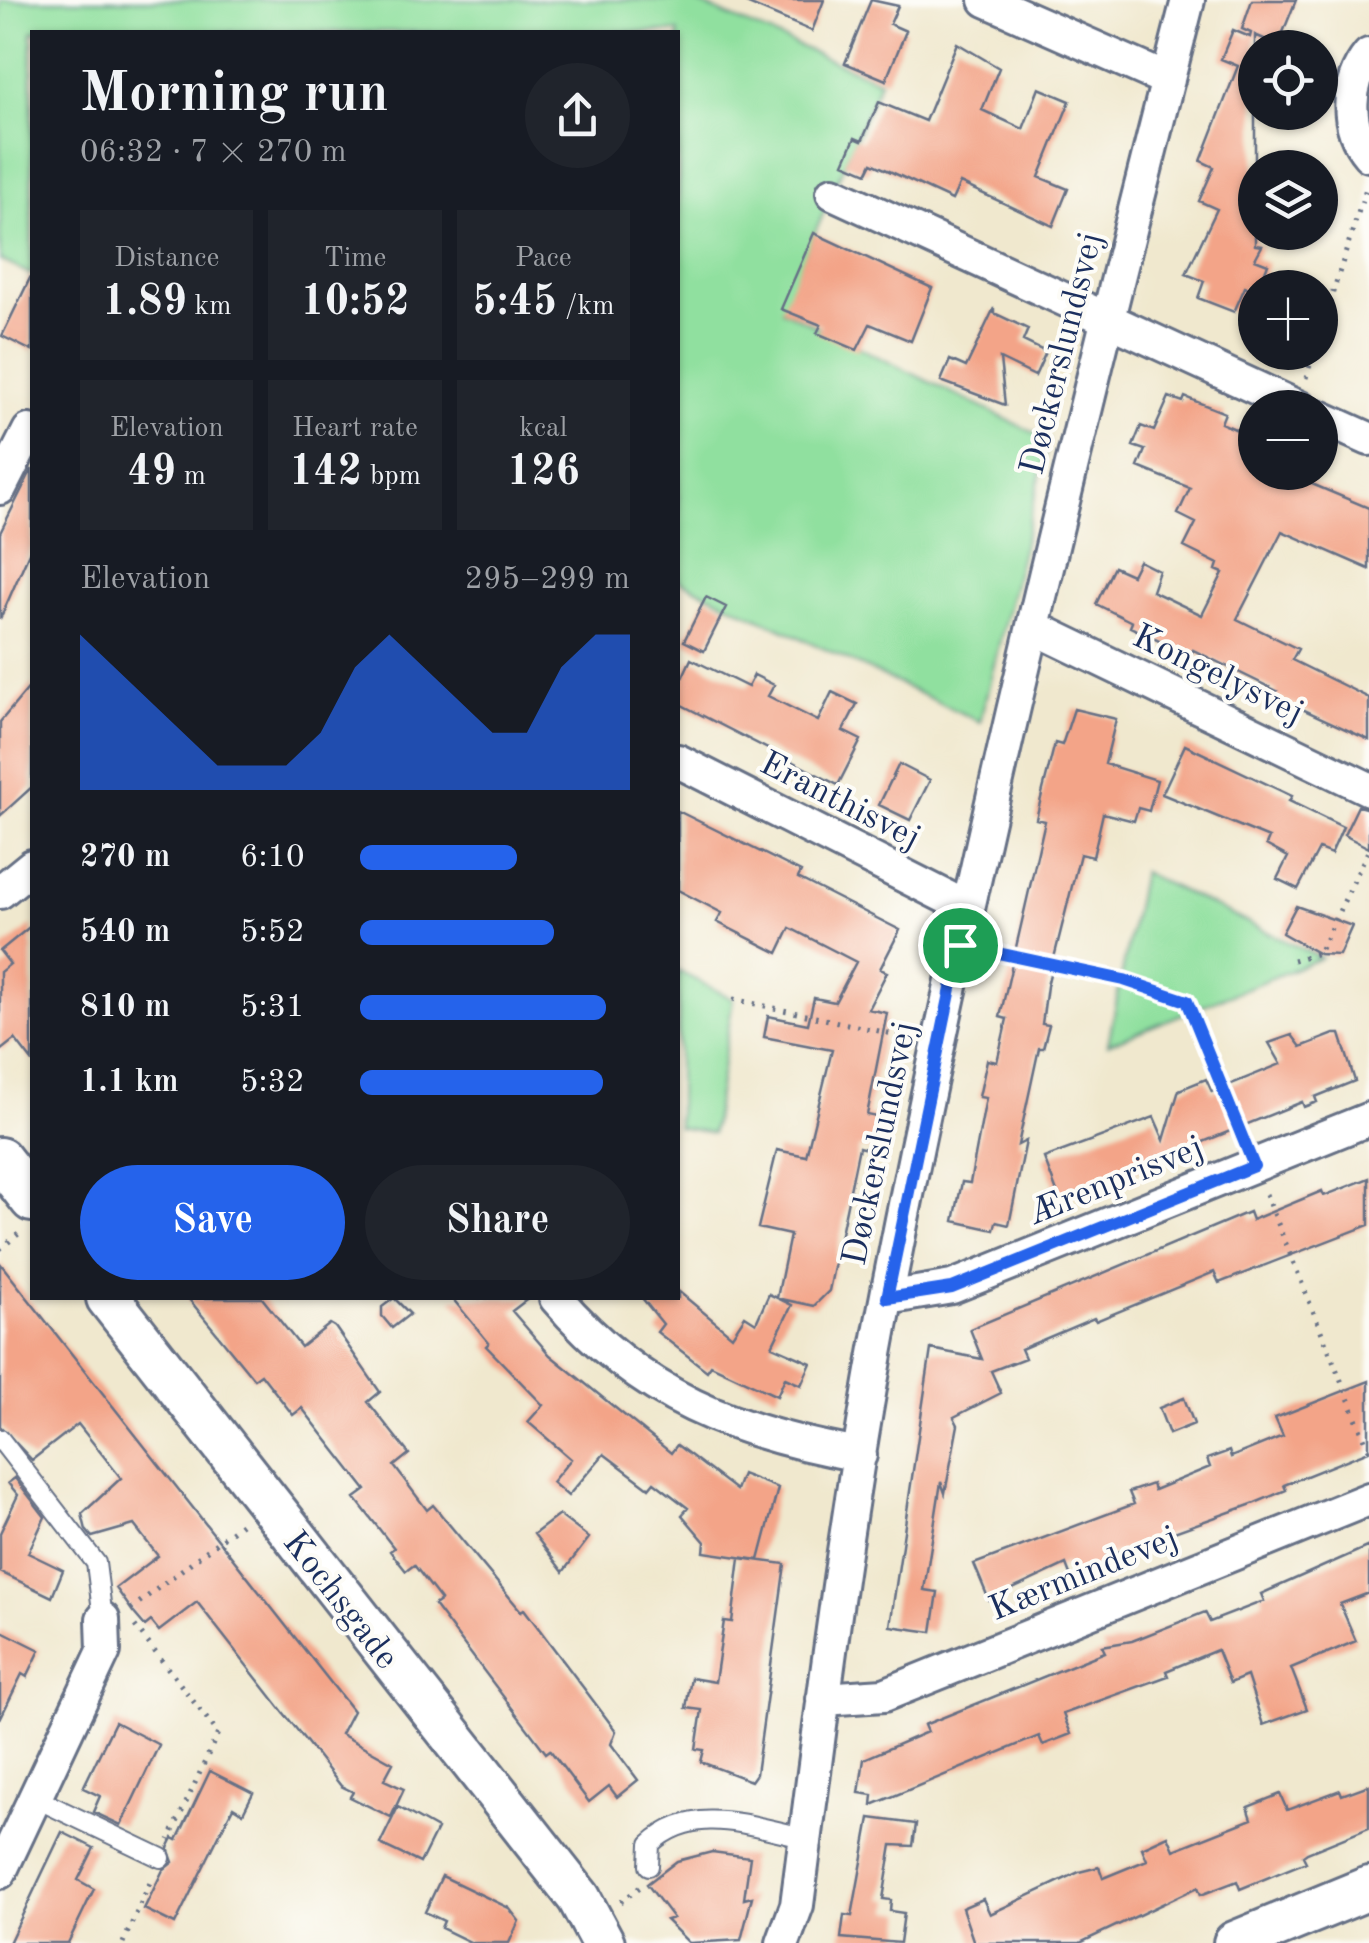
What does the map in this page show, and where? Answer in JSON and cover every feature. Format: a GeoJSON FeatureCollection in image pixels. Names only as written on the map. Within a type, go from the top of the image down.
{"type":"FeatureCollection","features":[{"type":"Feature","properties":{"kind":"street"},"geometry":{"type":"LineString","coordinates":[[986,0],[1168,80]]}},
{"type":"Feature","properties":{"kind":"street","name":"Døckerslundsvej"},"geometry":{"type":"LineString","coordinates":[[783,1943],[797,1904],[823,1699],[887,1298],[960,945],[1188,0]]}},
{"type":"Feature","properties":{"kind":"street"},"geometry":{"type":"LineString","coordinates":[[1369,55],[1357,70],[1350,108],[1358,142],[1369,155]]}},
{"type":"Feature","properties":{"kind":"street"},"geometry":{"type":"LineString","coordinates":[[833,193],[1261,390]]}},
{"type":"Feature","properties":{"kind":"street"},"geometry":{"type":"LineString","coordinates":[[1338,424],[1369,439]]}},
{"type":"Feature","properties":{"kind":"street"},"geometry":{"type":"LineString","coordinates":[[0,488],[20,427]]}},
{"type":"Feature","properties":{"kind":"street","name":"Kongelysvej"},"geometry":{"type":"LineString","coordinates":[[1034,628],[1369,789]]}},
{"type":"Feature","properties":{"kind":"street","name":"Eranthisvej"},"geometry":{"type":"LineString","coordinates":[[680,762],[968,908]]}},
{"type":"Feature","properties":{"kind":"street"},"geometry":{"type":"LineString","coordinates":[[0,892],[30,868]]}},
{"type":"Feature","properties":{"kind":"street","name":"Ærenprisvej"},"geometry":{"type":"LineString","coordinates":[[887,1298],[952,1288],[1369,1119]]}},
{"type":"Feature","properties":{"kind":"street"},"geometry":{"type":"LineString","coordinates":[[0,1159],[30,1197]]}},
{"type":"Feature","properties":{"kind":"street","name":"Kochsgade"},"geometry":{"type":"LineString","coordinates":[[110,1300],[604,1925]]}},
{"type":"Feature","properties":{"kind":"street"},"geometry":{"type":"LineString","coordinates":[[558,1300],[621,1363],[674,1398],[737,1427],[860,1456]]}},
{"type":"Feature","properties":{"kind":"street","name":"Kærmindevej"},"geometry":{"type":"LineString","coordinates":[[823,1699],[884,1696],[1369,1499]]}},
{"type":"Feature","properties":{"kind":"street"},"geometry":{"type":"LineString","coordinates":[[0,1872],[104,1651],[114,1615]]}},
{"type":"Feature","properties":{"kind":"street"},"geometry":{"type":"LineString","coordinates":[[1235,1943],[1369,1888]]}},
{"type":"Feature","properties":{"kind":"street","name":"Døckerslundsvej"},"geometry":{"type":"LineString","coordinates":[[797,1904],[801,1943]]}},
{"type":"Feature","properties":{"kind":"lane"},"geometry":{"type":"LineString","coordinates":[[0,1439],[96,1564],[114,1615]]}},
{"type":"Feature","properties":{"kind":"lane"},"geometry":{"type":"LineString","coordinates":[[35,1798],[161,1858]]}},
{"type":"Feature","properties":{"kind":"lane"},"geometry":{"type":"LineString","coordinates":[[649,1866],[650,1844],[671,1824],[710,1818],[806,1837]]}},
{"type":"Feature","properties":{"kind":"path"},"geometry":{"type":"LineString","coordinates":[[1338,276],[1369,178]]}},
{"type":"Feature","properties":{"kind":"path"},"geometry":{"type":"LineString","coordinates":[[1294,960],[1319,952],[1369,848]]}},
{"type":"Feature","properties":{"kind":"path"},"geometry":{"type":"LineString","coordinates":[[960,945],[1124,980],[1187,1001],[1369,1450]]}},
{"type":"Feature","properties":{"kind":"path"},"geometry":{"type":"LineString","coordinates":[[732,999],[940,1044]]}},
{"type":"Feature","properties":{"kind":"path"},"geometry":{"type":"LineString","coordinates":[[0,1249],[30,1225]]}},
{"type":"Feature","properties":{"kind":"path"},"geometry":{"type":"LineString","coordinates":[[123,1943],[218,1733],[114,1615],[268,1504]]}},
{"type":"Feature","properties":{"kind":"path"},"geometry":{"type":"LineString","coordinates":[[604,1925],[649,1880],[649,1866]]}},
{"type":"Feature","properties":{"kind":"green space"},"geometry":{"type":"Polygon","coordinates":[[[0,0],[691,0],[880,81],[782,310],[1049,440],[980,722],[680,581],[680,30],[30,30],[30,274],[0,260],[0,0]]]}},
{"type":"Feature","properties":{"kind":"green space"},"geometry":{"type":"Polygon","coordinates":[[[1142,872],[1321,958],[1108,1044],[1142,872]]]}},
{"type":"Feature","properties":{"kind":"green space"},"geometry":{"type":"Polygon","coordinates":[[[680,972],[733,999],[712,1133],[680,1127],[680,972]]]}},
{"type":"Feature","properties":{"kind":"building"},"geometry":{"type":"Polygon","coordinates":[[[739,0],[824,0],[812,31],[739,0]]]}},
{"type":"Feature","properties":{"kind":"building"},"geometry":{"type":"Polygon","coordinates":[[[871,0],[898,6],[890,24],[906,31],[886,80],[845,63],[871,0]]]}},
{"type":"Feature","properties":{"kind":"building"},"geometry":{"type":"Polygon","coordinates":[[[1252,0],[1296,0],[1284,30],[1242,29],[1252,0]]]}},
{"type":"Feature","properties":{"kind":"building"},"geometry":{"type":"Polygon","coordinates":[[[1233,30],[1238,32],[1238,66],[1221,59],[1233,30]]]}},
{"type":"Feature","properties":{"kind":"building"},"geometry":{"type":"Polygon","coordinates":[[[957,43],[999,68],[982,110],[1023,129],[1039,88],[1070,101],[1039,177],[1068,189],[1053,226],[960,183],[952,200],[872,163],[867,173],[844,163],[855,138],[862,141],[879,102],[925,121],[957,43]]]}},
{"type":"Feature","properties":{"kind":"building"},"geometry":{"type":"Polygon","coordinates":[[[1238,66],[1238,130],[1255,130],[1255,150],[1238,150],[1238,250],[1260,250],[1255,259],[1268,264],[1266,270],[1238,270],[1238,303],[1234,312],[1198,298],[1204,281],[1186,274],[1217,209],[1199,201],[1214,167],[1201,161],[1238,66]]]}},
{"type":"Feature","properties":{"kind":"building"},"geometry":{"type":"Polygon","coordinates":[[[814,233],[932,288],[911,341],[870,324],[857,350],[817,333],[821,325],[781,309],[814,233]]]}},
{"type":"Feature","properties":{"kind":"building"},"geometry":{"type":"Polygon","coordinates":[[[30,278],[30,350],[2,336],[30,278]]]}},
{"type":"Feature","properties":{"kind":"building"},"geometry":{"type":"Polygon","coordinates":[[[994,308],[994,313],[1028,329],[1023,341],[1046,352],[1035,376],[1000,359],[1005,405],[941,381],[950,360],[966,367],[994,308]]]}},
{"type":"Feature","properties":{"kind":"building"},"geometry":{"type":"Polygon","coordinates":[[[1169,397],[1183,402],[1185,397],[1225,413],[1221,423],[1238,430],[1238,490],[1326,490],[1369,508],[1369,569],[1282,531],[1237,619],[1298,649],[1292,660],[1369,698],[1369,740],[1274,696],[1277,691],[1193,650],[1190,656],[1130,627],[1132,622],[1096,604],[1114,567],[1132,575],[1139,561],[1159,571],[1152,591],[1202,615],[1223,573],[1216,570],[1218,564],[1184,547],[1196,523],[1178,514],[1190,488],[1138,467],[1145,450],[1133,446],[1141,426],[1154,431],[1169,397]]]}},
{"type":"Feature","properties":{"kind":"building"},"geometry":{"type":"Polygon","coordinates":[[[30,473],[30,551],[0,619],[0,533],[30,473]]]}},
{"type":"Feature","properties":{"kind":"building"},"geometry":{"type":"Polygon","coordinates":[[[706,597],[726,607],[704,651],[684,641],[706,597]]]}},
{"type":"Feature","properties":{"kind":"building"},"geometry":{"type":"Polygon","coordinates":[[[691,659],[748,687],[754,675],[774,685],[768,696],[818,721],[832,692],[857,704],[843,731],[861,740],[838,785],[680,704],[680,683],[691,659]]]}},
{"type":"Feature","properties":{"kind":"building"},"geometry":{"type":"Polygon","coordinates":[[[30,686],[30,789],[0,816],[0,722],[30,686]]]}},
{"type":"Feature","properties":{"kind":"building"},"geometry":{"type":"Polygon","coordinates":[[[1074,709],[1116,719],[1105,764],[1157,780],[1149,811],[1138,808],[1134,821],[1103,813],[1093,857],[1080,854],[1047,986],[1042,1024],[1049,1025],[1043,1048],[1039,1048],[1018,1145],[1026,1141],[1009,1225],[996,1222],[994,1230],[954,1221],[962,1182],[970,1183],[986,1098],[979,1097],[987,1060],[997,1062],[1007,1019],[1000,1017],[1045,821],[1036,819],[1055,743],[1062,745],[1074,709]]]}},
{"type":"Feature","properties":{"kind":"building"},"geometry":{"type":"Polygon","coordinates":[[[1185,745],[1292,796],[1289,801],[1343,827],[1331,854],[1319,849],[1298,889],[1277,879],[1288,857],[1266,845],[1269,838],[1162,794],[1185,745]]]}},
{"type":"Feature","properties":{"kind":"building"},"geometry":{"type":"Polygon","coordinates":[[[899,764],[930,780],[910,820],[879,805],[899,764]]]}},
{"type":"Feature","properties":{"kind":"building"},"geometry":{"type":"Polygon","coordinates":[[[1358,806],[1369,809],[1369,848],[1344,835],[1358,806]]]}},
{"type":"Feature","properties":{"kind":"building"},"geometry":{"type":"Polygon","coordinates":[[[680,812],[801,872],[798,878],[900,930],[880,969],[887,972],[868,1009],[887,1013],[867,1115],[877,1117],[870,1150],[859,1147],[829,1291],[814,1306],[777,1298],[790,1235],[758,1228],[777,1150],[806,1156],[832,1050],[764,1037],[768,1016],[808,1024],[814,998],[835,1002],[856,962],[790,928],[778,953],[717,922],[722,913],[680,891],[680,812]]]}},
{"type":"Feature","properties":{"kind":"building"},"geometry":{"type":"Polygon","coordinates":[[[1296,906],[1352,926],[1339,955],[1319,954],[1282,933],[1296,906]]]}},
{"type":"Feature","properties":{"kind":"building"},"geometry":{"type":"Polygon","coordinates":[[[30,927],[30,1058],[15,1039],[0,1051],[0,972],[10,964],[0,951],[30,927]]]}},
{"type":"Feature","properties":{"kind":"building"},"geometry":{"type":"Polygon","coordinates":[[[1340,1034],[1355,1081],[1315,1097],[1317,1102],[1304,1107],[1302,1102],[1060,1200],[1044,1158],[1154,1117],[1164,1140],[1179,1090],[1206,1079],[1212,1092],[1281,1064],[1269,1043],[1292,1035],[1301,1047],[1340,1034]]]}},
{"type":"Feature","properties":{"kind":"building"},"geometry":{"type":"Polygon","coordinates":[[[1369,1178],[1369,1225],[1219,1283],[1214,1272],[1096,1321],[1094,1318],[1021,1349],[1025,1358],[991,1371],[1001,1393],[954,1417],[958,1425],[945,1493],[941,1482],[924,1590],[938,1592],[932,1632],[890,1626],[931,1349],[982,1359],[970,1329],[1249,1212],[1252,1220],[1322,1191],[1324,1196],[1369,1178]]]}},
{"type":"Feature","properties":{"kind":"building"},"geometry":{"type":"Polygon","coordinates":[[[0,1263],[353,1711],[341,1734],[393,1763],[384,1780],[404,1789],[391,1817],[350,1797],[353,1792],[341,1786],[197,1602],[159,1631],[151,1621],[145,1626],[133,1612],[116,1588],[158,1556],[134,1525],[92,1537],[86,1530],[82,1514],[121,1478],[78,1424],[32,1460],[0,1426],[0,1263]]]}},
{"type":"Feature","properties":{"kind":"building"},"geometry":{"type":"Polygon","coordinates":[[[680,1293],[732,1336],[745,1316],[756,1323],[769,1294],[792,1305],[772,1346],[811,1363],[801,1385],[785,1378],[777,1396],[711,1365],[707,1371],[657,1332],[663,1324],[644,1300],[680,1300],[680,1293]]]}},
{"type":"Feature","properties":{"kind":"building"},"geometry":{"type":"Polygon","coordinates":[[[190,1300],[264,1300],[301,1347],[330,1324],[335,1327],[380,1392],[368,1402],[409,1454],[394,1466],[427,1510],[433,1505],[521,1611],[524,1609],[616,1731],[611,1744],[638,1780],[617,1797],[609,1786],[589,1802],[550,1750],[546,1753],[434,1605],[441,1600],[414,1565],[406,1571],[390,1551],[394,1548],[355,1498],[366,1490],[302,1408],[293,1415],[261,1374],[254,1379],[190,1300]]]}},
{"type":"Feature","properties":{"kind":"building"},"geometry":{"type":"Polygon","coordinates":[[[396,1300],[410,1314],[392,1328],[382,1316],[382,1307],[396,1300]]]}},
{"type":"Feature","properties":{"kind":"building"},"geometry":{"type":"Polygon","coordinates":[[[454,1300],[526,1300],[512,1311],[550,1355],[671,1453],[677,1445],[736,1490],[742,1474],[778,1488],[759,1560],[704,1552],[705,1542],[682,1515],[688,1508],[654,1482],[649,1488],[604,1454],[568,1496],[552,1482],[571,1459],[528,1422],[543,1405],[486,1346],[489,1343],[454,1300]]]}},
{"type":"Feature","properties":{"kind":"building"},"geometry":{"type":"Polygon","coordinates":[[[1369,1381],[1369,1451],[1284,1485],[1286,1490],[1255,1503],[1107,1556],[1109,1562],[1071,1577],[1066,1564],[989,1600],[974,1564],[1134,1504],[1129,1492],[1152,1484],[1154,1490],[1210,1467],[1207,1459],[1229,1451],[1231,1457],[1283,1436],[1275,1418],[1369,1381]]]}},
{"type":"Feature","properties":{"kind":"building"},"geometry":{"type":"Polygon","coordinates":[[[1184,1398],[1194,1424],[1169,1434],[1159,1408],[1184,1398]]]}},
{"type":"Feature","properties":{"kind":"building"},"geometry":{"type":"Polygon","coordinates":[[[15,1478],[45,1517],[28,1553],[63,1570],[52,1597],[0,1572],[0,1533],[18,1495],[8,1483],[15,1478]]]}},
{"type":"Feature","properties":{"kind":"building"},"geometry":{"type":"Polygon","coordinates":[[[559,1515],[589,1538],[563,1572],[534,1534],[559,1515]]]}},
{"type":"Feature","properties":{"kind":"building"},"geometry":{"type":"Polygon","coordinates":[[[1369,1546],[1369,1593],[1340,1604],[1356,1641],[1291,1668],[1307,1709],[1263,1725],[1247,1676],[1230,1683],[1217,1650],[1166,1671],[1168,1676],[1063,1714],[1071,1734],[1043,1745],[1039,1736],[872,1805],[873,1795],[859,1793],[864,1759],[927,1732],[924,1725],[1105,1652],[1102,1646],[1132,1641],[1205,1612],[1210,1622],[1264,1601],[1261,1594],[1369,1546]]]}},
{"type":"Feature","properties":{"kind":"building"},"geometry":{"type":"Polygon","coordinates":[[[740,1558],[785,1564],[756,1774],[751,1781],[701,1762],[704,1750],[696,1749],[702,1710],[686,1708],[691,1678],[715,1682],[724,1621],[732,1622],[740,1558]]]}},
{"type":"Feature","properties":{"kind":"building"},"geometry":{"type":"Polygon","coordinates":[[[0,1630],[40,1650],[27,1677],[22,1674],[0,1719],[0,1630]]]}},
{"type":"Feature","properties":{"kind":"building"},"geometry":{"type":"Polygon","coordinates":[[[115,1722],[159,1745],[121,1825],[93,1812],[100,1796],[83,1788],[115,1722]]]}},
{"type":"Feature","properties":{"kind":"building"},"geometry":{"type":"Polygon","coordinates":[[[210,1771],[253,1793],[243,1813],[233,1807],[175,1924],[144,1909],[163,1870],[173,1862],[168,1848],[173,1838],[177,1840],[210,1771]]]}},
{"type":"Feature","properties":{"kind":"building"},"geometry":{"type":"Polygon","coordinates":[[[1369,1785],[1369,1828],[1307,1853],[1303,1856],[1306,1862],[1240,1889],[1237,1881],[1201,1895],[1198,1887],[1080,1943],[974,1943],[962,1908],[983,1899],[990,1914],[1079,1872],[1099,1867],[1103,1878],[1147,1860],[1142,1848],[1168,1836],[1174,1850],[1252,1819],[1248,1807],[1280,1794],[1287,1810],[1340,1790],[1342,1795],[1369,1785]]]}},
{"type":"Feature","properties":{"kind":"building"},"geometry":{"type":"Polygon","coordinates":[[[398,1807],[437,1829],[420,1863],[380,1844],[398,1807]]]}},
{"type":"Feature","properties":{"kind":"building"},"geometry":{"type":"Polygon","coordinates":[[[870,1818],[916,1824],[913,1846],[892,1845],[883,1899],[891,1900],[890,1911],[904,1913],[900,1943],[841,1938],[844,1915],[852,1916],[870,1818]]]}},
{"type":"Feature","properties":{"kind":"building"},"geometry":{"type":"Polygon","coordinates":[[[62,1832],[94,1848],[78,1880],[94,1889],[68,1943],[9,1943],[62,1832]]]}},
{"type":"Feature","properties":{"kind":"building"},"geometry":{"type":"Polygon","coordinates":[[[712,1852],[750,1857],[744,1899],[752,1897],[741,1940],[689,1943],[666,1920],[673,1918],[647,1884],[677,1861],[712,1852]]]}},
{"type":"Feature","properties":{"kind":"building"},"geometry":{"type":"Polygon","coordinates":[[[442,1876],[509,1908],[519,1921],[509,1943],[472,1943],[441,1928],[444,1921],[425,1912],[442,1876]]]}},
{"type":"Feature","properties":{"kind":"route"},"geometry":{"type":"LineString","coordinates":[[960,945],[1124,980],[1187,1001],[1254,1166],[952,1288],[887,1298],[960,945]]}}]}
